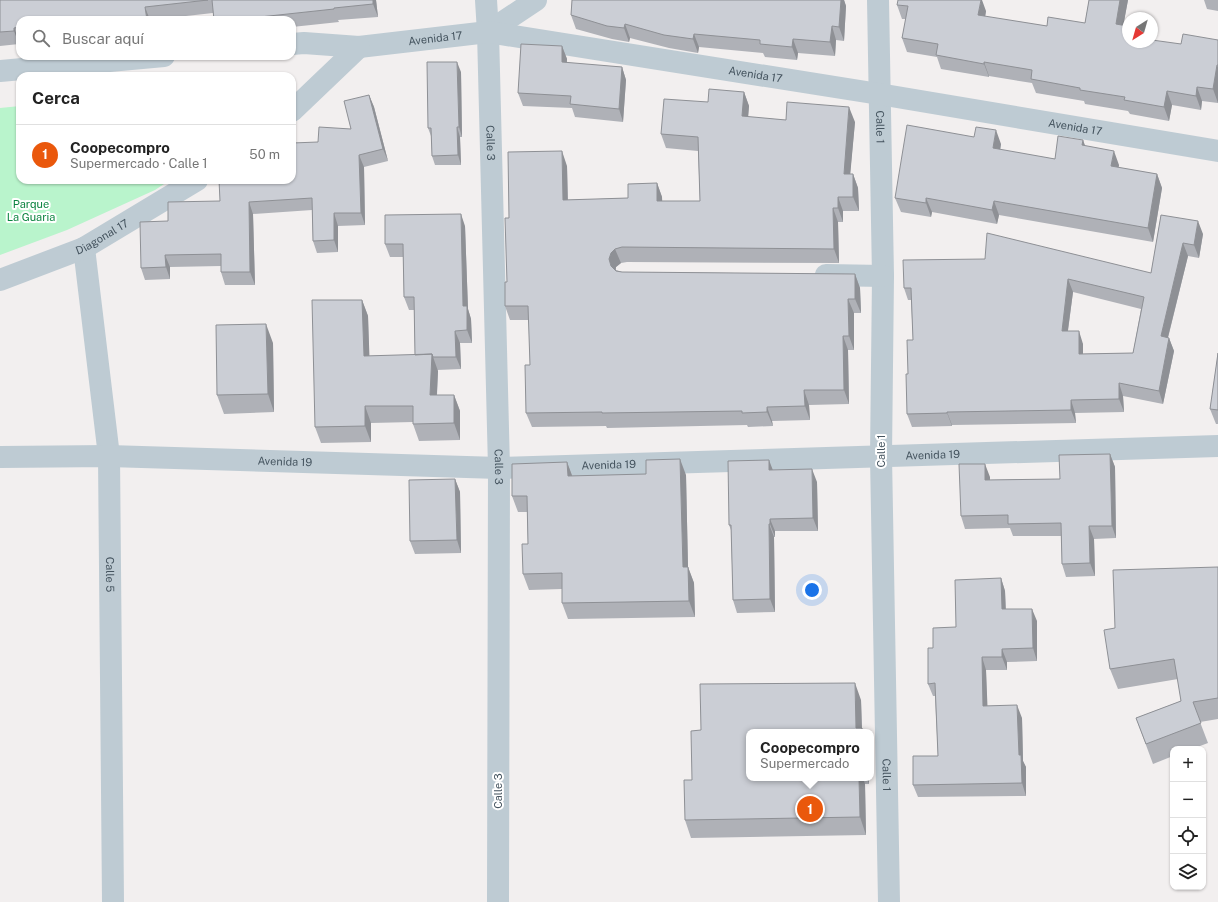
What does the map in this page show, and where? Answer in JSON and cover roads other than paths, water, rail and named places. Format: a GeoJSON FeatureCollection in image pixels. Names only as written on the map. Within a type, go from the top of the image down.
{"type":"FeatureCollection","features":[{"type":"Feature","properties":{"kind":"street","name":"Calle 3"},"geometry":{"type":"LineString","coordinates":[[486,0],[498,468],[498,902]]}},
{"type":"Feature","properties":{"kind":"street"},"geometry":{"type":"LineString","coordinates":[[488,32],[536,0]]}},
{"type":"Feature","properties":{"kind":"street","name":"Calle 1"},"geometry":{"type":"LineString","coordinates":[[878,0],[882,276],[881,456],[889,902]]}},
{"type":"Feature","properties":{"kind":"street","name":"Avenida 17"},"geometry":{"type":"LineString","coordinates":[[296,44],[359,47],[488,32],[880,94],[1218,150]]}},
{"type":"Feature","properties":{"kind":"street"},"geometry":{"type":"LineString","coordinates":[[296,108],[359,47]]}},
{"type":"Feature","properties":{"kind":"street"},"geometry":{"type":"LineString","coordinates":[[0,71],[120,60]]}},
{"type":"Feature","properties":{"kind":"street","name":"Diagonal 17"},"geometry":{"type":"LineString","coordinates":[[0,280],[84,248],[190,184]]}},
{"type":"Feature","properties":{"kind":"street","name":"Calle 5"},"geometry":{"type":"LineString","coordinates":[[84,248],[109,456],[114,902]]}},
{"type":"Feature","properties":{"kind":"street"},"geometry":{"type":"LineString","coordinates":[[803,275],[882,276]]}},
{"type":"Feature","properties":{"kind":"street","name":"Avenida 19"},"geometry":{"type":"LineString","coordinates":[[0,458],[109,456],[498,468],[1218,446]]}},
{"type":"Feature","properties":{"kind":"place","name":"Coopecompro"},"geometry":{"type":"Point","coordinates":[810,809]}},
{"type":"Feature","properties":{"kind":"park label","name":"Parque La Guaria"},"geometry":{"type":"Point","coordinates":[31,210]}}]}
